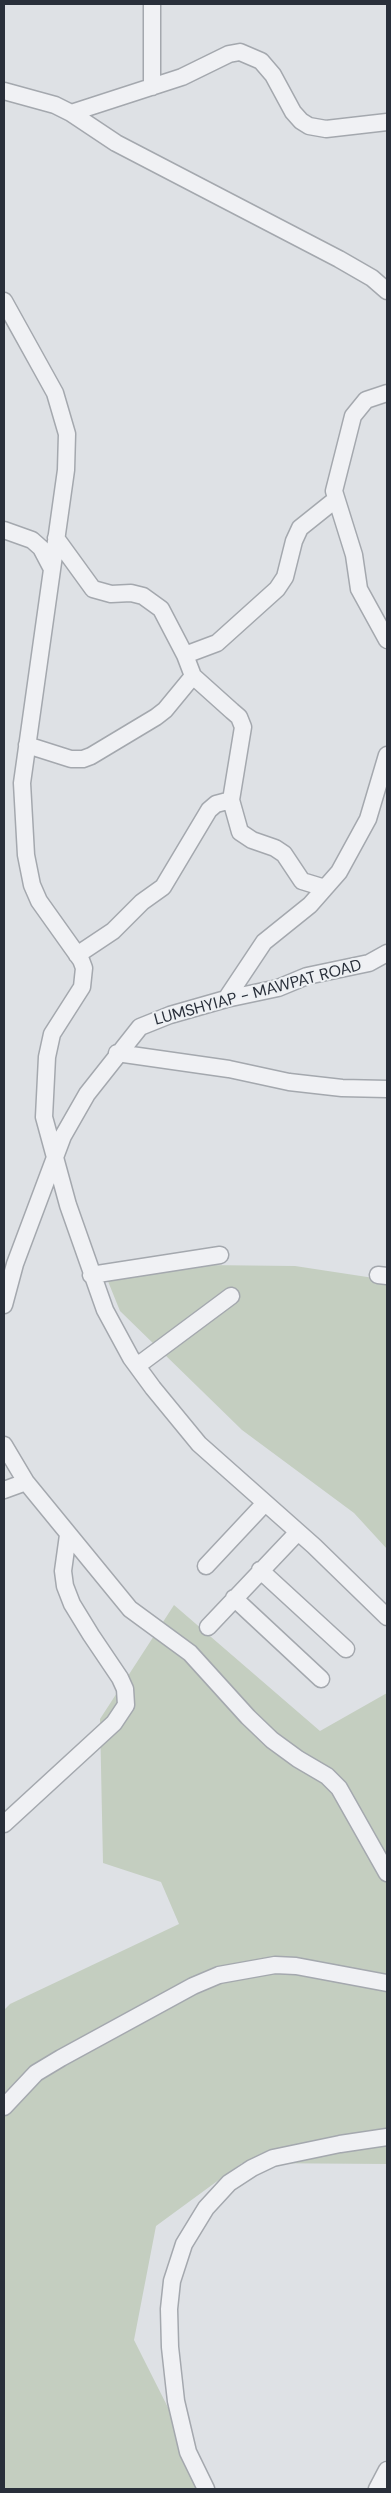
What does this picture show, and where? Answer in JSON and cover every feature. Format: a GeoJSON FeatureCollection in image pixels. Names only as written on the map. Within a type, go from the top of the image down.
{"type":"FeatureCollection","features":[{"type":"Feature","properties":{"kind":"street"},"geometry":{"type":"LineString","coordinates":[[152,4],[152,87]]}},
{"type":"Feature","properties":{"kind":"street"},"geometry":{"type":"LineString","coordinates":[[71,113],[182,77],[229,54],[240,52],[261,61],[273,75],[293,112],[301,121],[309,126],[326,129],[387,122]]}},
{"type":"Feature","properties":{"kind":"street"},"geometry":{"type":"LineString","coordinates":[[4,92],[55,105],[71,113],[116,143],[339,259],[372,278],[387,291]]}},
{"type":"Feature","properties":{"kind":"street"},"geometry":{"type":"LineString","coordinates":[[4,301],[55,393],[67,434],[66,470],[51,567],[22,791],[26,855],[32,885],[39,901],[84,968],[82,987],[52,1034],[47,1057],[44,1117],[68,1204],[105,1310],[137,1366],[199,1444],[298,1532],[387,1617]]}},
{"type":"Feature","properties":{"kind":"street"},"geometry":{"type":"LineString","coordinates":[[387,393],[366,400],[353,416],[336,479],[336,500],[351,543],[363,599],[387,640]]}},
{"type":"Feature","properties":{"kind":"street"},"geometry":{"type":"LineString","coordinates":[[185,655],[217,643],[277,589],[285,577],[294,542],[300,528],[336,500]]}},
{"type":"Feature","properties":{"kind":"street"},"geometry":{"type":"LineString","coordinates":[[4,530],[32,540],[41,548],[51,567]]}},
{"type":"Feature","properties":{"kind":"street"},"geometry":{"type":"LineString","coordinates":[[56,538],[93,589],[111,594],[132,593],[148,599],[161,609],[185,655],[193,676],[239,717],[243,727],[231,800],[240,832],[244,836],[275,848],[284,854],[302,881],[325,888]]}},
{"type":"Feature","properties":{"kind":"street"},"geometry":{"type":"LineString","coordinates":[[27,745],[71,759],[82,760],[161,713],[193,676]]}},
{"type":"Feature","properties":{"kind":"street"},"geometry":{"type":"LineString","coordinates":[[226,999],[264,942],[310,905],[339,872],[368,819],[387,755]]}},
{"type":"Feature","properties":{"kind":"street"},"geometry":{"type":"LineString","coordinates":[[77,955],[113,931],[142,902],[163,887],[209,810],[216,804],[231,800]]}},
{"type":"Feature","properties":{"kind":"street","name":"LUMSHYIAP - MAWPAT ROAD"},"geometry":{"type":"LineString","coordinates":[[4,1305],[15,1264],[55,1153],[87,1094],[135,1031],[150,1022],[226,999],[278,988],[307,976],[362,965],[387,953]]}},
{"type":"Feature","properties":{"kind":"street"},"geometry":{"type":"LineString","coordinates":[[117,1053],[229,1069],[290,1082],[342,1088],[387,1089]]}},
{"type":"Feature","properties":{"kind":"street"},"geometry":{"type":"LineString","coordinates":[[91,1274],[220,1255]]}},
{"type":"Feature","properties":{"kind":"street"},"geometry":{"type":"LineString","coordinates":[[137,1366],[231,1296]]}},
{"type":"Feature","properties":{"kind":"street"},"geometry":{"type":"LineString","coordinates":[[4,1445],[26,1482],[68,1536],[130,1609],[201,1663],[248,1717],[272,1740],[298,1759],[327,1776],[339,1788],[387,1873]]}},
{"type":"Feature","properties":{"kind":"street"},"geometry":{"type":"LineString","coordinates":[[4,1490],[26,1482]]}},
{"type":"Feature","properties":{"kind":"street"},"geometry":{"type":"LineString","coordinates":[[206,1566],[265,1503]]}},
{"type":"Feature","properties":{"kind":"street"},"geometry":{"type":"LineString","coordinates":[[208,1627],[298,1532]]}},
{"type":"Feature","properties":{"kind":"street"},"geometry":{"type":"LineString","coordinates":[[4,1824],[108,1728],[126,1705],[125,1689],[72,1604],[65,1586],[62,1571],[68,1536]]}},
{"type":"Feature","properties":{"kind":"street"},"geometry":{"type":"LineString","coordinates":[[260,1570],[346,1650]]}},
{"type":"Feature","properties":{"kind":"street"},"geometry":{"type":"LineString","coordinates":[[234,1598],[321,1680]]}},
{"type":"Feature","properties":{"kind":"street"},"geometry":{"type":"LineString","coordinates":[[4,2106],[21,2087],[44,2068],[101,2034],[148,2012],[192,1986],[220,1975],[275,1965],[304,1967],[387,1983]]}},
{"type":"Feature","properties":{"kind":"street"},"geometry":{"type":"LineString","coordinates":[[206,2489],[188,2452],[176,2401],[170,2347],[169,2309],[172,2281],[184,2244],[212,2202],[229,2183],[252,2168],[281,2156],[387,2137]]}},
{"type":"Feature","properties":{"kind":"street"},"geometry":{"type":"LineString","coordinates":[[377,2489],[387,2470]]}},
{"type":"Feature","properties":{"kind":"green space"},"geometry":{"type":"Polygon","coordinates":[[[203,1265],[295,1266],[387,1280],[387,1549],[354,1513],[242,1430],[120,1311],[103,1269],[203,1265]]]}},
{"type":"Feature","properties":{"kind":"green space"},"geometry":{"type":"Polygon","coordinates":[[[174,1605],[320,1731],[387,1693],[387,2164],[242,2163],[156,2226],[134,2340],[209,2489],[4,2489],[4,2010],[10,2004],[179,1924],[161,1882],[103,1863],[100,1719],[174,1605]]]}}]}
